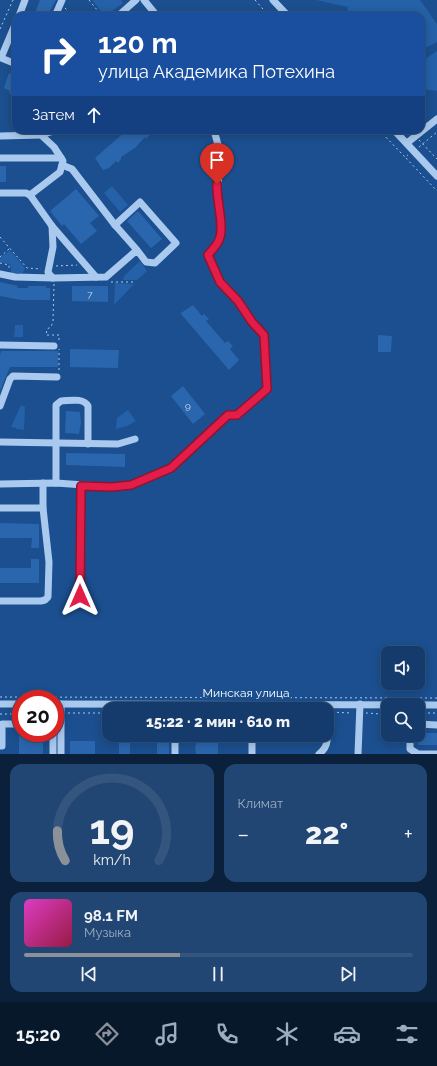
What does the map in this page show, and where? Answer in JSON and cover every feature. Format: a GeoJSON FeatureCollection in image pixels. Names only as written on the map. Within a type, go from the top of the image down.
{"type":"FeatureCollection","features":[{"type":"Feature","properties":{"kind":"street"},"geometry":{"type":"LineString","coordinates":[[21,12],[26,0]]}},
{"type":"Feature","properties":{"kind":"street"},"geometry":{"type":"LineString","coordinates":[[123,12],[136,0]]}},
{"type":"Feature","properties":{"kind":"street"},"geometry":{"type":"LineString","coordinates":[[144,0],[154,12]]}},
{"type":"Feature","properties":{"kind":"street"},"geometry":{"type":"LineString","coordinates":[[273,0],[284,12]]}},
{"type":"Feature","properties":{"kind":"street"},"geometry":{"type":"LineString","coordinates":[[57,12],[61,2]]}},
{"type":"Feature","properties":{"kind":"street"},"geometry":{"type":"LineString","coordinates":[[12,31],[0,58],[12,62]]}},
{"type":"Feature","properties":{"kind":"street"},"geometry":{"type":"LineString","coordinates":[[425,129],[437,119]]}},
{"type":"Feature","properties":{"kind":"street"},"geometry":{"type":"LineString","coordinates":[[0,136],[44,134]]}},
{"type":"Feature","properties":{"kind":"street"},"geometry":{"type":"LineString","coordinates":[[0,484],[56,483],[81,486],[112,487],[131,485],[171,468],[228,415],[237,415],[267,389],[264,335],[252,322],[238,301],[220,282],[208,255],[220,239],[221,220],[217,192],[221,156],[215,134]]}},
{"type":"Feature","properties":{"kind":"street"},"geometry":{"type":"LineString","coordinates":[[398,134],[437,176]]}},
{"type":"Feature","properties":{"kind":"street"},"geometry":{"type":"LineString","coordinates":[[407,143],[419,134]]}},
{"type":"Feature","properties":{"kind":"street"},"geometry":{"type":"LineString","coordinates":[[41,135],[54,147],[61,161],[72,169],[116,225],[146,262],[155,263],[176,243],[140,202],[116,225]]}},
{"type":"Feature","properties":{"kind":"street"},"geometry":{"type":"LineString","coordinates":[[0,158],[61,161]]}},
{"type":"Feature","properties":{"kind":"street"},"geometry":{"type":"LineString","coordinates":[[30,195],[60,172],[61,161]]}},
{"type":"Feature","properties":{"kind":"street"},"geometry":{"type":"LineString","coordinates":[[0,193],[26,193],[30,195],[52,226],[96,277]]}},
{"type":"Feature","properties":{"kind":"street"},"geometry":{"type":"LineString","coordinates":[[52,226],[53,247],[49,268],[50,275],[53,278]]}},
{"type":"Feature","properties":{"kind":"street"},"geometry":{"type":"LineString","coordinates":[[0,274],[8,276],[53,278],[106,277],[137,250]]}},
{"type":"Feature","properties":{"kind":"street"},"geometry":{"type":"LineString","coordinates":[[0,345],[57,346]]}},
{"type":"Feature","properties":{"kind":"street"},"geometry":{"type":"LineString","coordinates":[[0,406],[10,379],[13,376],[58,374]]}},
{"type":"Feature","properties":{"kind":"street"},"geometry":{"type":"LineString","coordinates":[[56,483],[56,405],[58,402],[86,402],[88,406],[88,444]]}},
{"type":"Feature","properties":{"kind":"street"},"geometry":{"type":"LineString","coordinates":[[0,442],[118,444],[135,439]]}},
{"type":"Feature","properties":{"kind":"street"},"geometry":{"type":"LineString","coordinates":[[0,601],[41,601],[48,597],[49,562],[43,508],[43,483]]}},
{"type":"Feature","properties":{"kind":"street"},"geometry":{"type":"LineString","coordinates":[[80,596],[81,486]]}},
{"type":"Feature","properties":{"kind":"street"},"geometry":{"type":"LineString","coordinates":[[0,508],[43,508]]}},
{"type":"Feature","properties":{"kind":"street"},"geometry":{"type":"LineString","coordinates":[[0,704],[12,704]]}},
{"type":"Feature","properties":{"kind":"street","name":"Минская улица"},"geometry":{"type":"LineString","coordinates":[[64,704],[102,705]]}},
{"type":"Feature","properties":{"kind":"street"},"geometry":{"type":"LineString","coordinates":[[358,754],[360,704]]}},
{"type":"Feature","properties":{"kind":"street","name":"Минская улица"},"geometry":{"type":"LineString","coordinates":[[334,706],[381,704]]}},
{"type":"Feature","properties":{"kind":"street","name":"Минская улица"},"geometry":{"type":"LineString","coordinates":[[425,705],[437,705]]}},
{"type":"Feature","properties":{"kind":"street"},"geometry":{"type":"LineString","coordinates":[[1,749],[2,724],[12,724]]}},
{"type":"Feature","properties":{"kind":"street"},"geometry":{"type":"LineString","coordinates":[[425,724],[437,725]]}},
{"type":"Feature","properties":{"kind":"street"},"geometry":{"type":"LineString","coordinates":[[53,742],[53,754]]}},
{"type":"Feature","properties":{"kind":"street"},"geometry":{"type":"LineString","coordinates":[[61,742],[61,754]]}},
{"type":"Feature","properties":{"kind":"street"},"geometry":{"type":"LineString","coordinates":[[175,742],[175,754]]}},
{"type":"Feature","properties":{"kind":"street"},"geometry":{"type":"LineString","coordinates":[[252,742],[252,754]]}},
{"type":"Feature","properties":{"kind":"street"},"geometry":{"type":"LineString","coordinates":[[319,754],[324,750],[328,742]]}},
{"type":"Feature","properties":{"kind":"street"},"geometry":{"type":"LineString","coordinates":[[410,742],[410,750],[418,754],[437,754]]}},
{"type":"Feature","properties":{"kind":"path"},"geometry":{"type":"LineString","coordinates":[[0,29],[13,0]]}},
{"type":"Feature","properties":{"kind":"path"},"geometry":{"type":"LineString","coordinates":[[88,0],[98,12]]}},
{"type":"Feature","properties":{"kind":"path"},"geometry":{"type":"LineString","coordinates":[[255,0],[266,12]]}},
{"type":"Feature","properties":{"kind":"path"},"geometry":{"type":"LineString","coordinates":[[61,2],[70,12]]}},
{"type":"Feature","properties":{"kind":"path"},"geometry":{"type":"LineString","coordinates":[[412,134],[437,159]]}},
{"type":"Feature","properties":{"kind":"path"},"geometry":{"type":"LineString","coordinates":[[405,157],[437,191]]}},
{"type":"Feature","properties":{"kind":"path"},"geometry":{"type":"LineString","coordinates":[[0,238],[27,268],[86,265]]}},
{"type":"Feature","properties":{"kind":"path"},"geometry":{"type":"LineString","coordinates":[[0,257],[10,249]]}},
{"type":"Feature","properties":{"kind":"path"},"geometry":{"type":"LineString","coordinates":[[0,264],[9,265],[8,276]]}},
{"type":"Feature","properties":{"kind":"path"},"geometry":{"type":"LineString","coordinates":[[53,278],[53,322],[51,327],[47,329],[46,335],[59,335],[57,346],[58,374]]}},
{"type":"Feature","properties":{"kind":"path"},"geometry":{"type":"LineString","coordinates":[[0,697],[437,698]]}},
{"type":"Feature","properties":{"kind":"path"},"geometry":{"type":"LineString","coordinates":[[64,713],[102,713]]}},
{"type":"Feature","properties":{"kind":"path"},"geometry":{"type":"LineString","coordinates":[[425,713],[437,713]]}},
{"type":"Feature","properties":{"kind":"path"},"geometry":{"type":"LineString","coordinates":[[0,714],[12,714]]}},
{"type":"Feature","properties":{"kind":"shaded area"},"geometry":{"type":"Polygon","coordinates":[[[92,0],[121,0],[123,3],[111,12],[102,12],[92,0]]]}},
{"type":"Feature","properties":{"kind":"shaded area"},"geometry":{"type":"Polygon","coordinates":[[[316,0],[420,0],[437,24],[437,42],[425,48],[425,12],[347,12],[348,7],[316,0]]]}},
{"type":"Feature","properties":{"kind":"shaded area"},"geometry":{"type":"Polygon","coordinates":[[[437,51],[437,91],[425,90],[425,59],[437,51]]]}},
{"type":"Feature","properties":{"kind":"shaded area"},"geometry":{"type":"Polygon","coordinates":[[[112,186],[128,205],[120,212],[104,193],[112,186]]]}},
{"type":"Feature","properties":{"kind":"shaded area"},"geometry":{"type":"Polygon","coordinates":[[[10,250],[25,268],[22,274],[11,273],[11,266],[9,264],[0,262],[0,258],[10,250]]]}},
{"type":"Feature","properties":{"kind":"shaded area"},"geometry":{"type":"Polygon","coordinates":[[[140,261],[147,271],[137,280],[123,280],[124,276],[140,261]]]}},
{"type":"Feature","properties":{"kind":"shaded area"},"geometry":{"type":"Polygon","coordinates":[[[115,283],[134,284],[114,305],[115,283]]]}},
{"type":"Feature","properties":{"kind":"shaded area"},"geometry":{"type":"Polygon","coordinates":[[[15,325],[23,325],[23,337],[14,337],[15,325]]]}},
{"type":"Feature","properties":{"kind":"shaded area"},"geometry":{"type":"Polygon","coordinates":[[[21,405],[25,407],[24,430],[11,427],[21,405]]]}},
{"type":"Feature","properties":{"kind":"shaded area"},"geometry":{"type":"Polygon","coordinates":[[[128,410],[136,421],[127,426],[116,429],[117,418],[128,410]]]}},
{"type":"Feature","properties":{"kind":"building"},"geometry":{"type":"Polygon","coordinates":[[[40,0],[56,0],[49,12],[36,12],[40,0]]]}},
{"type":"Feature","properties":{"kind":"building"},"geometry":{"type":"Polygon","coordinates":[[[9,73],[12,74],[12,94],[9,93],[10,91],[4,88],[9,73]]]}},
{"type":"Feature","properties":{"kind":"building"},"geometry":{"type":"Polygon","coordinates":[[[122,134],[150,134],[146,139],[145,137],[136,147],[121,157],[118,163],[116,161],[109,168],[103,170],[95,158],[122,134]]]}},
{"type":"Feature","properties":{"kind":"building"},"geometry":{"type":"Polygon","coordinates":[[[0,166],[6,166],[6,182],[0,182],[0,166]]]}},
{"type":"Feature","properties":{"kind":"building"},"geometry":{"type":"Polygon","coordinates":[[[76,189],[99,216],[90,223],[97,231],[81,244],[64,224],[62,226],[50,211],[76,189]]]}},
{"type":"Feature","properties":{"kind":"building"},"geometry":{"type":"Polygon","coordinates":[[[138,211],[162,239],[151,248],[127,221],[138,211]]]}},
{"type":"Feature","properties":{"kind":"building"},"geometry":{"type":"Polygon","coordinates":[[[0,282],[18,286],[17,288],[28,288],[28,286],[46,286],[46,288],[50,288],[50,300],[21,300],[0,296],[0,282]]]}},
{"type":"Feature","properties":{"kind":"building"},"geometry":{"type":"Polygon","coordinates":[[[72,286],[108,286],[108,302],[72,301],[72,286]]]}},
{"type":"Feature","properties":{"kind":"building"},"geometry":{"type":"Polygon","coordinates":[[[193,305],[202,316],[204,314],[209,319],[206,321],[225,343],[228,341],[233,346],[230,349],[239,360],[229,370],[181,314],[193,305]]]}},
{"type":"Feature","properties":{"kind":"building"},"geometry":{"type":"Polygon","coordinates":[[[378,335],[392,336],[391,352],[378,352],[378,335]]]}},
{"type":"Feature","properties":{"kind":"building"},"geometry":{"type":"Polygon","coordinates":[[[70,349],[119,350],[118,368],[70,367],[70,349]]]}},
{"type":"Feature","properties":{"kind":"building"},"geometry":{"type":"Polygon","coordinates":[[[1,351],[58,351],[58,367],[10,367],[0,391],[1,351]]]}},
{"type":"Feature","properties":{"kind":"building"},"geometry":{"type":"Polygon","coordinates":[[[183,386],[205,414],[193,424],[171,396],[183,386]]]}},
{"type":"Feature","properties":{"kind":"building"},"geometry":{"type":"Polygon","coordinates":[[[66,411],[80,412],[81,423],[79,434],[65,433],[66,411]]]}},
{"type":"Feature","properties":{"kind":"building"},"geometry":{"type":"Polygon","coordinates":[[[66,453],[125,454],[125,467],[66,465],[66,453]]]}},
{"type":"Feature","properties":{"kind":"building"},"geometry":{"type":"Polygon","coordinates":[[[0,523],[39,524],[39,548],[31,548],[32,538],[0,538],[0,523]]]}},
{"type":"Feature","properties":{"kind":"building"},"geometry":{"type":"Polygon","coordinates":[[[31,559],[39,559],[39,583],[0,583],[0,568],[31,568],[31,559]]]}},
{"type":"Feature","properties":{"kind":"building"},"geometry":{"type":"Polygon","coordinates":[[[425,733],[437,733],[437,745],[418,745],[418,742],[425,742],[425,733]]]}},
{"type":"Feature","properties":{"kind":"building"},"geometry":{"type":"Polygon","coordinates":[[[70,741],[95,741],[95,754],[70,754],[70,741]]]}},
{"type":"Feature","properties":{"kind":"building"},"geometry":{"type":"Polygon","coordinates":[[[19,742],[43,742],[43,754],[19,754],[19,742]]]}},
{"type":"Feature","properties":{"kind":"building"},"geometry":{"type":"Polygon","coordinates":[[[119,742],[130,742],[130,754],[119,754],[119,742]]]}},
{"type":"Feature","properties":{"kind":"building"},"geometry":{"type":"Polygon","coordinates":[[[157,742],[169,742],[169,754],[157,754],[157,742]]]}},
{"type":"Feature","properties":{"kind":"building"},"geometry":{"type":"Polygon","coordinates":[[[196,742],[218,742],[218,754],[196,754],[196,742]]]}},
{"type":"Feature","properties":{"kind":"building"},"geometry":{"type":"Polygon","coordinates":[[[267,742],[321,742],[321,743],[267,742]]]}},
{"type":"Feature","properties":{"kind":"route"},"geometry":{"type":"LineString","coordinates":[[80,596],[81,486],[112,487],[131,485],[171,468],[228,415],[237,415],[267,389],[264,335],[252,322],[238,301],[220,282],[208,255],[220,239],[221,220],[217,184]]}}]}
